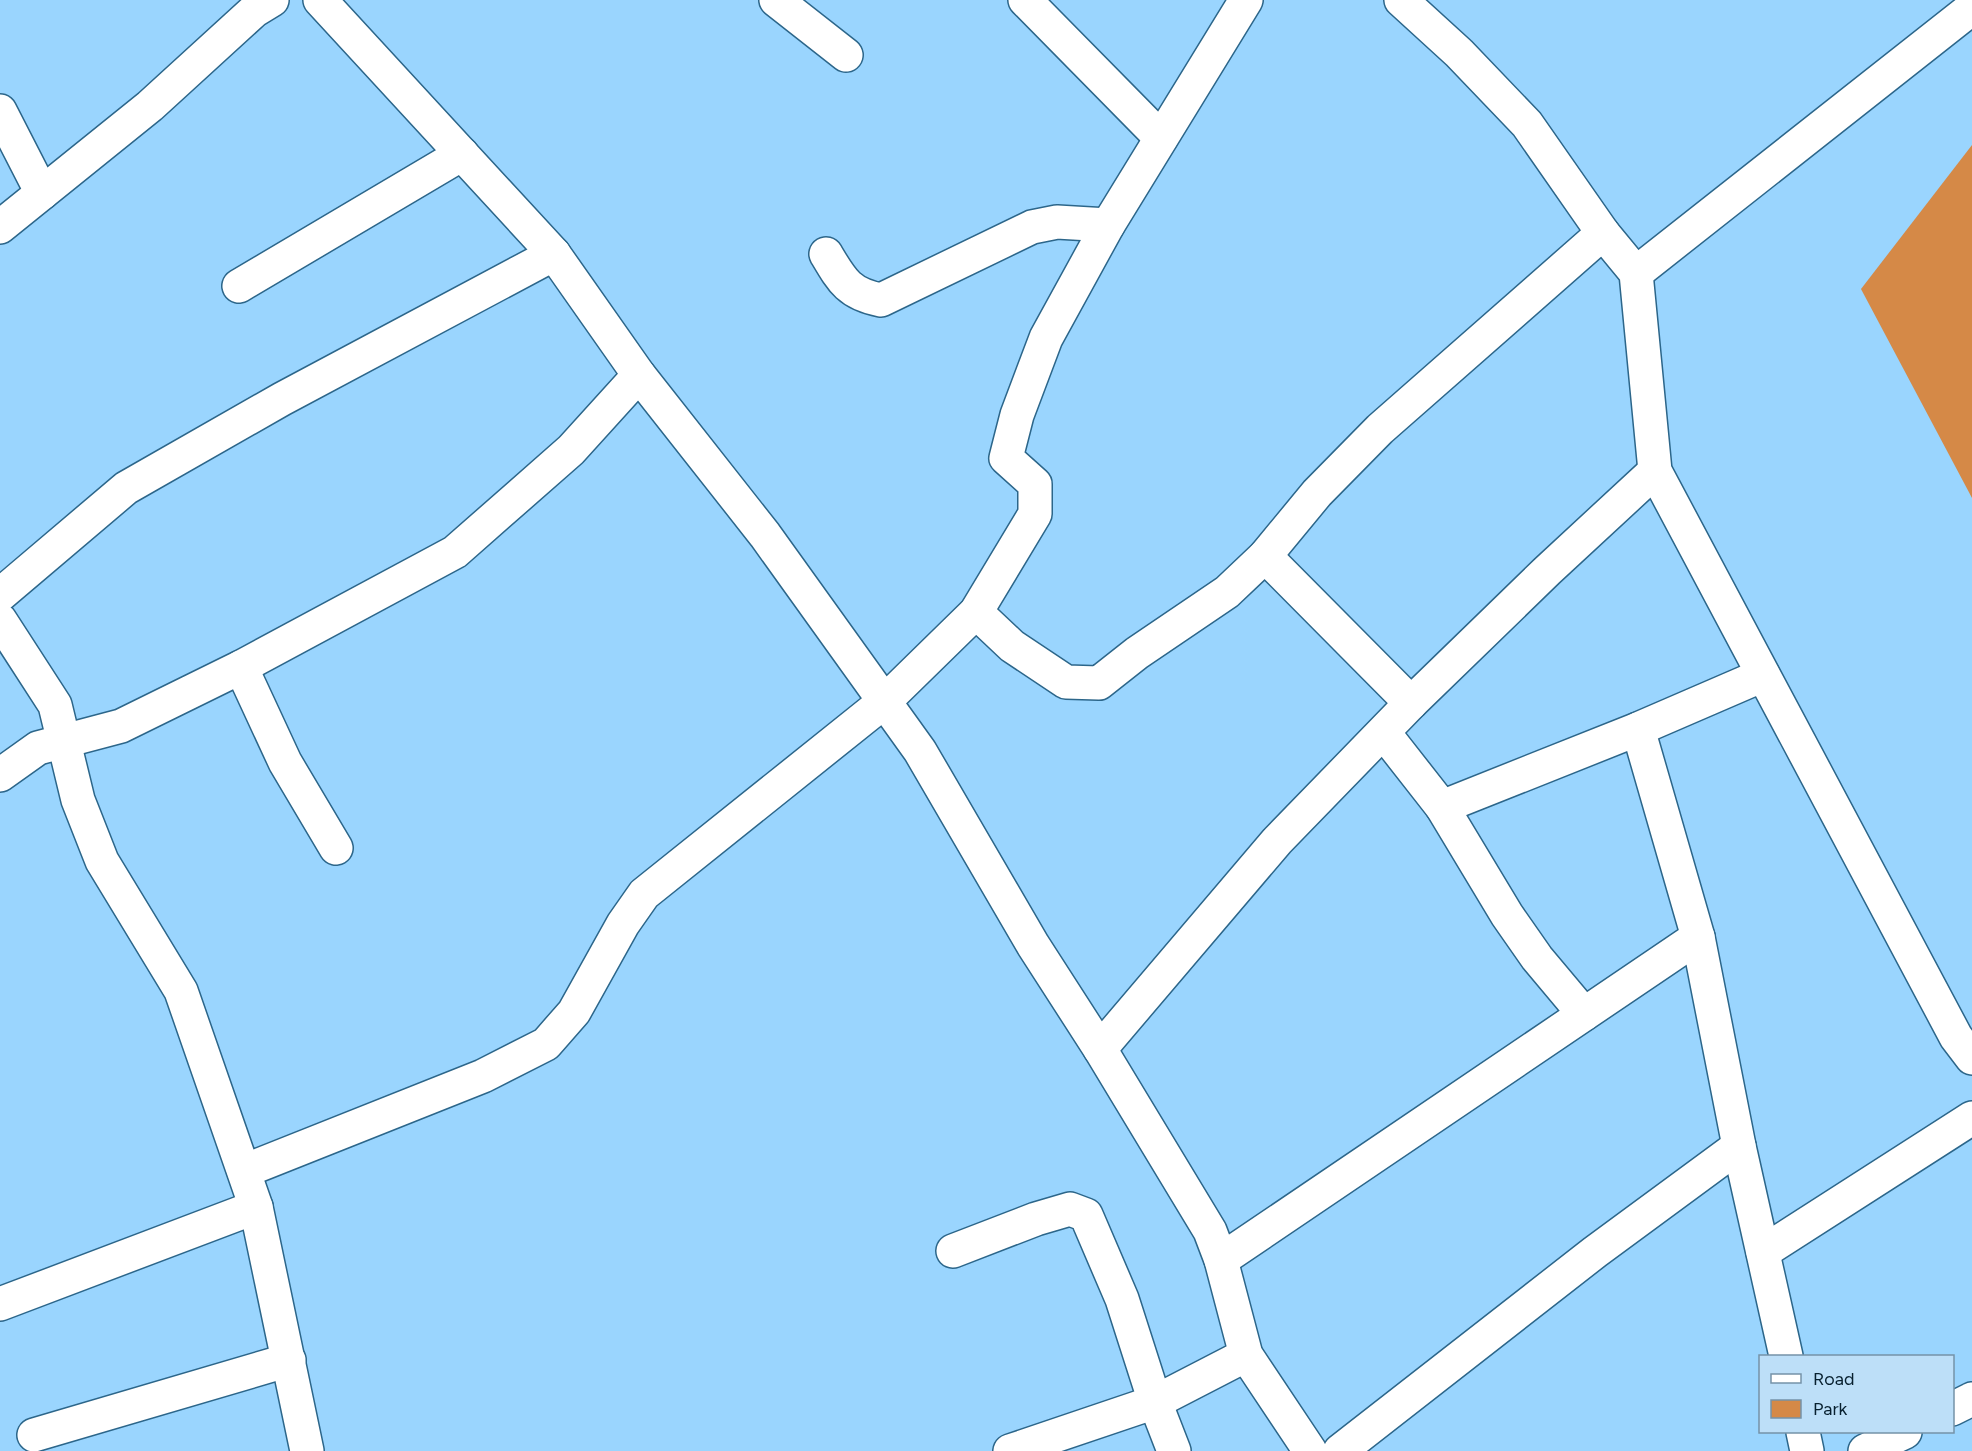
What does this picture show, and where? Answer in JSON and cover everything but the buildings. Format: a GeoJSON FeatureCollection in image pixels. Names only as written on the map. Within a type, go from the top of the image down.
{"type":"FeatureCollection","features":[{"type":"Feature","properties":{"kind":"street"},"geometry":{"type":"LineString","coordinates":[[0,227],[150,106],[254,11],[272,0]]}},
{"type":"Feature","properties":{"kind":"street"},"geometry":{"type":"LineString","coordinates":[[320,0],[554,254],[639,375],[765,535],[920,751],[1033,945],[1100,1049],[1209,1231],[1221,1260],[1246,1355],[1310,1451]]}},
{"type":"Feature","properties":{"kind":"street"},"geometry":{"type":"LineString","coordinates":[[776,0],[846,55]]}},
{"type":"Feature","properties":{"kind":"street"},"geometry":{"type":"LineString","coordinates":[[1025,0],[1161,138]]}},
{"type":"Feature","properties":{"kind":"street"},"geometry":{"type":"LineString","coordinates":[[244,1172],[483,1076],[546,1044],[574,1012],[623,924],[644,894],[885,701],[976,612],[1035,514],[1035,484],[1006,458],[1017,416],[1046,338],[1108,225],[1246,0]]}},
{"type":"Feature","properties":{"kind":"street"},"geometry":{"type":"LineString","coordinates":[[1401,0],[1459,53],[1527,124],[1603,233],[1636,273],[1655,471],[1764,675],[1967,1040]]}},
{"type":"Feature","properties":{"kind":"street"},"geometry":{"type":"LineString","coordinates":[[1636,273],[1972,8]]}},
{"type":"Feature","properties":{"kind":"street"},"geometry":{"type":"LineString","coordinates":[[0,111],[42,194]]}},
{"type":"Feature","properties":{"kind":"street"},"geometry":{"type":"LineString","coordinates":[[239,286],[462,154]]}},
{"type":"Feature","properties":{"kind":"street"},"geometry":{"type":"LineString","coordinates":[[826,254],[846,286],[867,297],[881,300],[1032,227],[1057,222],[1108,225]]}},
{"type":"Feature","properties":{"kind":"street"},"geometry":{"type":"LineString","coordinates":[[976,612],[1012,646],[1066,682],[1099,683],[1137,653],[1227,592],[1265,556],[1317,493],[1380,429],[1603,233]]}},
{"type":"Feature","properties":{"kind":"street"},"geometry":{"type":"LineString","coordinates":[[0,595],[126,488],[282,399],[554,254]]}},
{"type":"Feature","properties":{"kind":"street"},"geometry":{"type":"LineString","coordinates":[[0,774],[38,748],[121,726],[241,668],[455,552],[571,450],[639,375]]}},
{"type":"Feature","properties":{"kind":"street"},"geometry":{"type":"LineString","coordinates":[[1100,1049],[1277,841],[1411,703],[1655,471]]}},
{"type":"Feature","properties":{"kind":"street"},"geometry":{"type":"LineString","coordinates":[[1265,556],[1411,703]]}},
{"type":"Feature","properties":{"kind":"street"},"geometry":{"type":"LineString","coordinates":[[0,620],[55,705],[78,800],[102,861],[181,992],[256,1207],[307,1451]]}},
{"type":"Feature","properties":{"kind":"street"},"geometry":{"type":"LineString","coordinates":[[241,668],[285,762],[336,848]]}},
{"type":"Feature","properties":{"kind":"street"},"geometry":{"type":"LineString","coordinates":[[1442,807],[1638,729],[1764,675]]}},
{"type":"Feature","properties":{"kind":"street"},"geometry":{"type":"LineString","coordinates":[[1638,729],[1698,936],[1739,1146],[1786,1355]]}},
{"type":"Feature","properties":{"kind":"street"},"geometry":{"type":"LineString","coordinates":[[1384,733],[1442,807],[1507,915],[1537,958],[1584,1014]]}},
{"type":"Feature","properties":{"kind":"street"},"geometry":{"type":"LineString","coordinates":[[1221,1260],[1698,936]]}},
{"type":"Feature","properties":{"kind":"street"},"geometry":{"type":"LineString","coordinates":[[1763,1252],[1972,1118]]}},
{"type":"Feature","properties":{"kind":"street"},"geometry":{"type":"LineString","coordinates":[[1340,1451],[1595,1252],[1739,1146]]}},
{"type":"Feature","properties":{"kind":"street"},"geometry":{"type":"LineString","coordinates":[[0,1304],[256,1207]]}},
{"type":"Feature","properties":{"kind":"street"},"geometry":{"type":"LineString","coordinates":[[953,1251],[1036,1219],[1070,1209],[1086,1215],[1122,1299],[1155,1402],[1174,1451]]}},
{"type":"Feature","properties":{"kind":"street"},"geometry":{"type":"LineString","coordinates":[[1010,1451],[1155,1402],[1246,1355]]}},
{"type":"Feature","properties":{"kind":"street"},"geometry":{"type":"LineString","coordinates":[[34,1435],[289,1360]]}},
{"type":"Feature","properties":{"kind":"street"},"geometry":{"type":"LineString","coordinates":[[1954,1408],[1972,1399]]}},
{"type":"Feature","properties":{"kind":"street"},"geometry":{"type":"LineString","coordinates":[[1803,1433],[1807,1451]]}},
{"type":"Feature","properties":{"kind":"street"},"geometry":{"type":"LineString","coordinates":[[1865,1451],[1901,1433]]}},
{"type":"Feature","properties":{"kind":"green space"},"geometry":{"type":"Polygon","coordinates":[[[1972,145],[1972,498],[1861,289],[1972,145]]]}}]}
